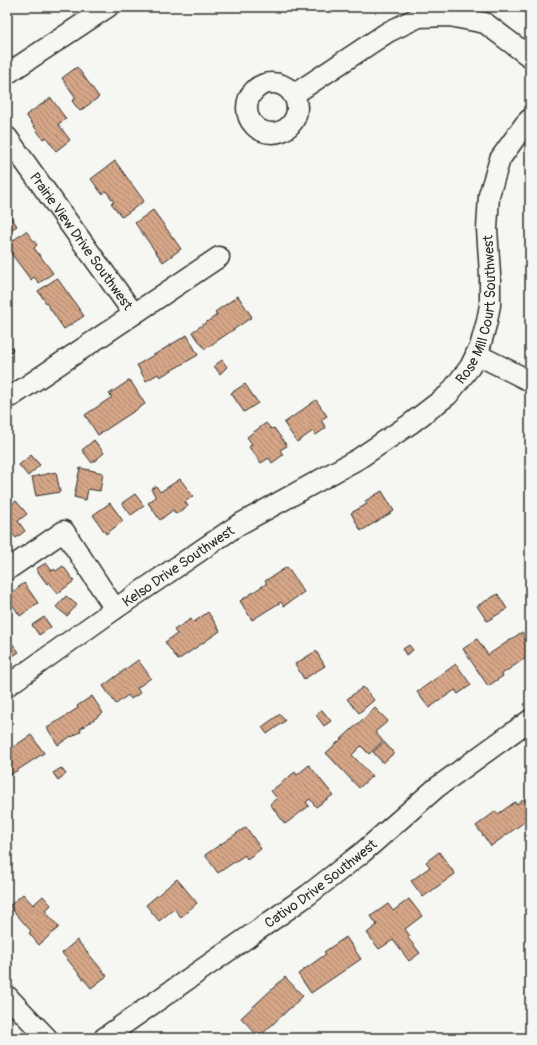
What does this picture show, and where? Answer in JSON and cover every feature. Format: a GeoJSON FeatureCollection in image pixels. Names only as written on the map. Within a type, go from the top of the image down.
{"type":"FeatureCollection","features":[{"type":"Feature","properties":{"kind":"street"},"geometry":{"type":"LineString","coordinates":[[7,74],[108,7]]}},
{"type":"Feature","properties":{"kind":"street"},"geometry":{"type":"LineString","coordinates":[[293,95],[388,32],[419,17],[449,16],[485,23],[530,57]]}},
{"type":"Feature","properties":{"kind":"street","name":"Rose Mill Court Southwest"},"geometry":{"type":"LineString","coordinates":[[358,459],[410,424],[448,395],[470,367],[480,347],[486,328],[490,305],[490,274],[487,229],[489,195],[500,159],[530,119]]}},
{"type":"Feature","properties":{"kind":"street","name":"Prairie View Drive Southwest"},"geometry":{"type":"LineString","coordinates":[[7,137],[139,310]]}},
{"type":"Feature","properties":{"kind":"street"},"geometry":{"type":"LineString","coordinates":[[7,397],[12,396],[219,257]]}},
{"type":"Feature","properties":{"kind":"street"},"geometry":{"type":"LineString","coordinates":[[476,354],[530,381]]}},
{"type":"Feature","properties":{"kind":"street","name":"Kelso Drive Southwest"},"geometry":{"type":"LineString","coordinates":[[7,686],[115,609],[238,525],[358,459]]}},
{"type":"Feature","properties":{"kind":"street"},"geometry":{"type":"LineString","coordinates":[[7,570],[64,531],[115,609]]}},
{"type":"Feature","properties":{"kind":"street","name":"Cativo Drive Southwest"},"geometry":{"type":"LineString","coordinates":[[104,1038],[308,895],[363,852],[436,788],[530,720]]}},
{"type":"Feature","properties":{"kind":"street"},"geometry":{"type":"LineString","coordinates":[[7,996],[47,1038]]}},
{"type":"Feature","properties":{"kind":"building"},"geometry":{"type":"Polygon","coordinates":[[[77,67],[99,97],[80,111],[72,101],[76,98],[62,78],[77,67]]]}},
{"type":"Feature","properties":{"kind":"building"},"geometry":{"type":"Polygon","coordinates":[[[51,98],[66,119],[58,124],[70,140],[56,151],[46,137],[43,139],[26,115],[51,98]]]}},
{"type":"Feature","properties":{"kind":"building"},"geometry":{"type":"Polygon","coordinates":[[[115,161],[144,201],[122,217],[111,203],[114,202],[106,191],[102,194],[91,179],[115,161]]]}},
{"type":"Feature","properties":{"kind":"building"},"geometry":{"type":"Polygon","coordinates":[[[153,210],[181,249],[163,262],[135,223],[153,210]]]}},
{"type":"Feature","properties":{"kind":"building"},"geometry":{"type":"Polygon","coordinates":[[[7,211],[17,226],[7,233],[7,211]]]}},
{"type":"Feature","properties":{"kind":"building"},"geometry":{"type":"Polygon","coordinates":[[[26,231],[37,245],[34,248],[53,273],[39,283],[34,277],[31,280],[7,248],[7,245],[26,231]]]}},
{"type":"Feature","properties":{"kind":"building"},"geometry":{"type":"Polygon","coordinates":[[[57,278],[84,316],[64,329],[38,291],[57,278]]]}},
{"type":"Feature","properties":{"kind":"building"},"geometry":{"type":"Polygon","coordinates":[[[238,296],[252,317],[205,349],[192,332],[217,315],[215,312],[238,296]]]}},
{"type":"Feature","properties":{"kind":"building"},"geometry":{"type":"Polygon","coordinates":[[[187,335],[198,355],[160,377],[158,374],[146,381],[137,365],[187,335]]]}},
{"type":"Feature","properties":{"kind":"building"},"geometry":{"type":"Polygon","coordinates":[[[7,344],[13,349],[7,357],[7,344]]]}},
{"type":"Feature","properties":{"kind":"building"},"geometry":{"type":"Polygon","coordinates":[[[222,360],[227,367],[220,374],[214,366],[222,360]]]}},
{"type":"Feature","properties":{"kind":"building"},"geometry":{"type":"Polygon","coordinates":[[[130,380],[145,404],[98,435],[85,415],[112,397],[109,394],[130,380]]]}},
{"type":"Feature","properties":{"kind":"building"},"geometry":{"type":"Polygon","coordinates":[[[245,384],[258,403],[244,412],[231,393],[245,384]]]}},
{"type":"Feature","properties":{"kind":"building"},"geometry":{"type":"Polygon","coordinates":[[[316,400],[327,416],[321,420],[326,428],[316,435],[313,431],[297,442],[284,423],[316,400]]]}},
{"type":"Feature","properties":{"kind":"building"},"geometry":{"type":"Polygon","coordinates":[[[266,423],[271,429],[274,428],[287,446],[280,450],[283,455],[272,463],[269,458],[261,463],[249,447],[252,444],[247,437],[266,423]]]}},
{"type":"Feature","properties":{"kind":"building"},"geometry":{"type":"Polygon","coordinates":[[[94,440],[104,453],[92,463],[82,450],[94,440]]]}},
{"type":"Feature","properties":{"kind":"building"},"geometry":{"type":"Polygon","coordinates":[[[31,455],[40,465],[28,476],[19,465],[31,455]]]}},
{"type":"Feature","properties":{"kind":"building"},"geometry":{"type":"Polygon","coordinates":[[[80,468],[103,473],[100,491],[88,489],[86,500],[74,497],[80,468]]]}},
{"type":"Feature","properties":{"kind":"building"},"geometry":{"type":"Polygon","coordinates":[[[56,472],[60,492],[36,496],[32,477],[56,472]]]}},
{"type":"Feature","properties":{"kind":"building"},"geometry":{"type":"Polygon","coordinates":[[[180,479],[193,496],[185,502],[188,506],[176,514],[173,510],[160,520],[148,503],[156,497],[151,489],[156,486],[160,492],[180,479]]]}},
{"type":"Feature","properties":{"kind":"building"},"geometry":{"type":"Polygon","coordinates":[[[382,491],[394,511],[361,531],[351,513],[367,504],[365,501],[382,491]]]}},
{"type":"Feature","properties":{"kind":"building"},"geometry":{"type":"Polygon","coordinates":[[[135,494],[144,506],[131,515],[122,503],[135,494]]]}},
{"type":"Feature","properties":{"kind":"building"},"geometry":{"type":"Polygon","coordinates":[[[16,501],[27,514],[18,521],[25,531],[16,538],[7,527],[7,503],[9,506],[16,501]]]}},
{"type":"Feature","properties":{"kind":"building"},"geometry":{"type":"Polygon","coordinates":[[[110,503],[123,521],[106,534],[93,515],[110,503]]]}},
{"type":"Feature","properties":{"kind":"building"},"geometry":{"type":"Polygon","coordinates":[[[46,563],[52,571],[54,569],[56,571],[63,566],[74,581],[57,594],[49,582],[47,584],[36,569],[46,563]]]}},
{"type":"Feature","properties":{"kind":"building"},"geometry":{"type":"Polygon","coordinates":[[[287,567],[304,592],[284,606],[281,602],[252,620],[240,601],[267,583],[265,581],[287,567]]]}},
{"type":"Feature","properties":{"kind":"building"},"geometry":{"type":"Polygon","coordinates":[[[24,583],[38,603],[20,616],[7,596],[24,583]]]}},
{"type":"Feature","properties":{"kind":"building"},"geometry":{"type":"Polygon","coordinates":[[[498,594],[507,609],[487,621],[477,606],[498,594]]]}},
{"type":"Feature","properties":{"kind":"building"},"geometry":{"type":"Polygon","coordinates":[[[66,596],[77,605],[67,616],[56,607],[66,596]]]}},
{"type":"Feature","properties":{"kind":"building"},"geometry":{"type":"Polygon","coordinates":[[[208,612],[220,631],[178,660],[165,642],[177,634],[174,630],[191,619],[194,622],[208,612]]]}},
{"type":"Feature","properties":{"kind":"building"},"geometry":{"type":"Polygon","coordinates":[[[44,617],[51,627],[39,635],[32,625],[44,617]]]}},
{"type":"Feature","properties":{"kind":"building"},"geometry":{"type":"Polygon","coordinates":[[[522,632],[530,644],[530,655],[502,674],[503,676],[488,686],[463,649],[477,639],[488,655],[522,632]]]}},
{"type":"Feature","properties":{"kind":"building"},"geometry":{"type":"Polygon","coordinates":[[[11,642],[19,652],[7,660],[7,645],[11,642]]]}},
{"type":"Feature","properties":{"kind":"building"},"geometry":{"type":"Polygon","coordinates":[[[409,645],[413,650],[406,655],[403,649],[409,645]]]}},
{"type":"Feature","properties":{"kind":"building"},"geometry":{"type":"Polygon","coordinates":[[[316,651],[325,666],[304,679],[295,664],[316,651]]]}},
{"type":"Feature","properties":{"kind":"building"},"geometry":{"type":"Polygon","coordinates":[[[138,660],[151,678],[137,688],[140,693],[131,699],[128,695],[116,704],[103,686],[138,660]]]}},
{"type":"Feature","properties":{"kind":"building"},"geometry":{"type":"Polygon","coordinates":[[[456,664],[471,685],[458,694],[455,690],[429,708],[417,692],[456,664]]]}},
{"type":"Feature","properties":{"kind":"building"},"geometry":{"type":"Polygon","coordinates":[[[363,687],[374,700],[359,713],[347,699],[363,687]]]}},
{"type":"Feature","properties":{"kind":"building"},"geometry":{"type":"Polygon","coordinates":[[[92,696],[103,713],[80,729],[81,731],[58,745],[47,728],[78,708],[77,706],[92,696]]]}},
{"type":"Feature","properties":{"kind":"building"},"geometry":{"type":"Polygon","coordinates":[[[375,708],[388,721],[375,732],[383,741],[369,754],[361,746],[352,755],[372,776],[359,788],[326,753],[375,708]]]}},
{"type":"Feature","properties":{"kind":"building"},"geometry":{"type":"Polygon","coordinates":[[[322,710],[331,721],[324,726],[316,715],[322,710]]]}},
{"type":"Feature","properties":{"kind":"building"},"geometry":{"type":"Polygon","coordinates":[[[280,714],[285,721],[267,734],[262,727],[280,714]]]}},
{"type":"Feature","properties":{"kind":"building"},"geometry":{"type":"Polygon","coordinates":[[[31,735],[44,753],[7,777],[7,751],[31,735]]]}},
{"type":"Feature","properties":{"kind":"building"},"geometry":{"type":"Polygon","coordinates":[[[384,742],[394,753],[383,763],[373,752],[384,742]]]}},
{"type":"Feature","properties":{"kind":"building"},"geometry":{"type":"Polygon","coordinates":[[[309,765],[333,795],[316,807],[310,799],[306,802],[309,806],[285,824],[270,804],[277,798],[271,791],[295,772],[297,775],[309,765]]]}},
{"type":"Feature","properties":{"kind":"building"},"geometry":{"type":"Polygon","coordinates":[[[61,768],[66,774],[58,780],[53,773],[61,768]]]}},
{"type":"Feature","properties":{"kind":"building"},"geometry":{"type":"Polygon","coordinates":[[[527,797],[530,801],[530,818],[491,846],[476,826],[496,811],[498,814],[515,802],[516,805],[527,797]]]}},
{"type":"Feature","properties":{"kind":"building"},"geometry":{"type":"Polygon","coordinates":[[[246,827],[261,849],[247,859],[245,855],[218,873],[205,855],[246,827]]]}},
{"type":"Feature","properties":{"kind":"building"},"geometry":{"type":"Polygon","coordinates":[[[529,842],[530,856],[527,856],[529,842]]]}},
{"type":"Feature","properties":{"kind":"building"},"geometry":{"type":"Polygon","coordinates":[[[439,852],[455,874],[423,897],[411,881],[430,867],[426,862],[439,852]]]}},
{"type":"Feature","properties":{"kind":"building"},"geometry":{"type":"Polygon","coordinates":[[[177,879],[197,903],[181,917],[174,909],[159,921],[146,905],[177,879]]]}},
{"type":"Feature","properties":{"kind":"building"},"geometry":{"type":"Polygon","coordinates":[[[23,894],[33,905],[43,896],[51,905],[45,911],[59,927],[39,945],[29,933],[31,931],[9,906],[23,894]]]}},
{"type":"Feature","properties":{"kind":"building"},"geometry":{"type":"Polygon","coordinates":[[[409,899],[422,916],[405,929],[410,936],[408,938],[420,953],[409,961],[393,940],[379,949],[367,933],[377,925],[371,916],[388,904],[393,911],[409,899]]]}},
{"type":"Feature","properties":{"kind":"building"},"geometry":{"type":"Polygon","coordinates":[[[346,937],[361,959],[311,993],[298,974],[326,954],[324,952],[346,937]]]}},
{"type":"Feature","properties":{"kind":"building"},"geometry":{"type":"Polygon","coordinates":[[[77,940],[107,976],[91,988],[62,953],[77,940]]]}},
{"type":"Feature","properties":{"kind":"building"},"geometry":{"type":"Polygon","coordinates":[[[285,977],[303,996],[259,1037],[241,1018],[285,977]]]}},
{"type":"Feature","properties":{"kind":"building"},"geometry":{"type":"Polygon","coordinates":[[[162,1033],[167,1038],[157,1038],[162,1033]]]}}]}
